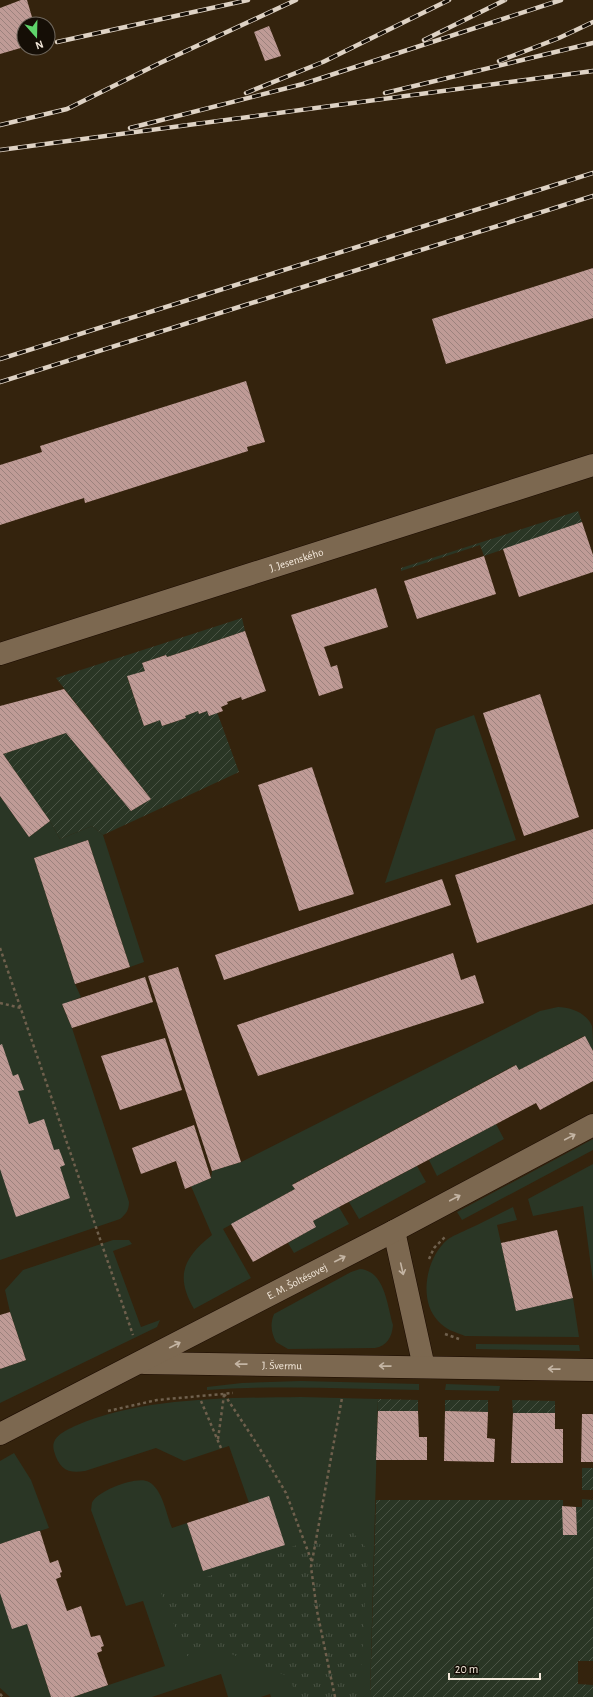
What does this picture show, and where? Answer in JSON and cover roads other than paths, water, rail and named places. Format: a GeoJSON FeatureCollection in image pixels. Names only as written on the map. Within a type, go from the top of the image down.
{"type":"FeatureCollection","features":[{"type":"Feature","properties":{"kind":"street","name":"J. Jesenského"},"geometry":{"type":"LineString","coordinates":[[0,654],[593,465]]}},
{"type":"Feature","properties":{"kind":"street","name":"E. M. Šoltésovej"},"geometry":{"type":"LineString","coordinates":[[0,1434],[394,1231],[593,1125]]}},
{"type":"Feature","properties":{"kind":"street"},"geometry":{"type":"LineString","coordinates":[[394,1231],[424,1367]]}},
{"type":"Feature","properties":{"kind":"street","name":"J. Švermu"},"geometry":{"type":"LineString","coordinates":[[141,1362],[593,1370]]}},
{"type":"Feature","properties":{"kind":"railway"},"geometry":{"type":"LineString","coordinates":[[57,42],[248,0]]}},
{"type":"Feature","properties":{"kind":"railway"},"geometry":{"type":"LineString","coordinates":[[0,125],[67,109],[160,63],[296,0]]}},
{"type":"Feature","properties":{"kind":"railway"},"geometry":{"type":"LineString","coordinates":[[246,93],[323,62],[449,0]]}},
{"type":"Feature","properties":{"kind":"railway"},"geometry":{"type":"LineString","coordinates":[[424,40],[505,0]]}},
{"type":"Feature","properties":{"kind":"railway"},"geometry":{"type":"LineString","coordinates":[[130,128],[303,84],[561,0]]}},
{"type":"Feature","properties":{"kind":"railway"},"geometry":{"type":"LineString","coordinates":[[499,61],[559,38],[593,22]]}},
{"type":"Feature","properties":{"kind":"railway"},"geometry":{"type":"LineString","coordinates":[[385,93],[593,43]]}},
{"type":"Feature","properties":{"kind":"railway"},"geometry":{"type":"LineString","coordinates":[[0,150],[593,71]]}},
{"type":"Feature","properties":{"kind":"railway"},"geometry":{"type":"LineString","coordinates":[[0,359],[593,173]]}},
{"type":"Feature","properties":{"kind":"railway"},"geometry":{"type":"LineString","coordinates":[[0,382],[593,196]]}}]}
